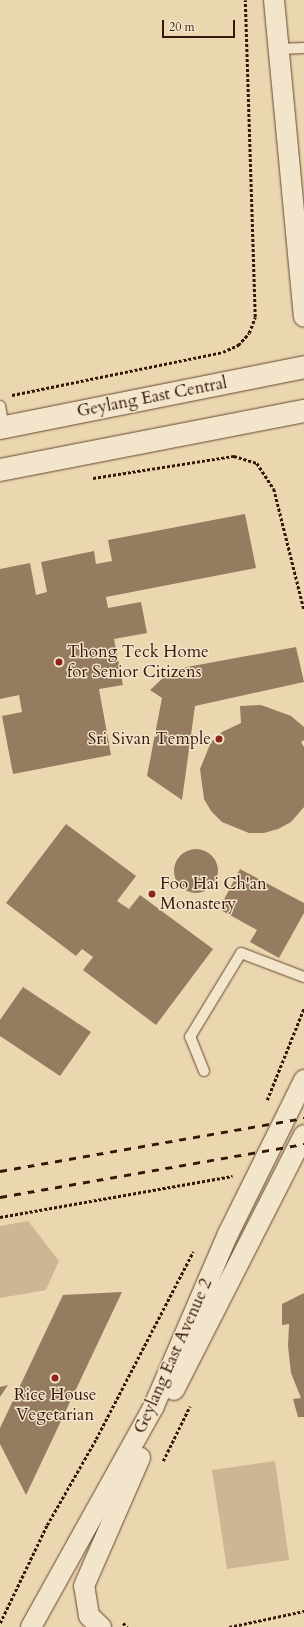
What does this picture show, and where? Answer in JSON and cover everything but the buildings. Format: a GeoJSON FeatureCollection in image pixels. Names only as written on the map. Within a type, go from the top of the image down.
{"type":"FeatureCollection","features":[{"type":"Feature","properties":{"kind":"main road","name":"Geylang East Central"},"geometry":{"type":"LineString","coordinates":[[1,420],[304,367]]}},
{"type":"Feature","properties":{"kind":"main road"},"geometry":{"type":"LineString","coordinates":[[0,470],[304,411]]}},
{"type":"Feature","properties":{"kind":"street"},"geometry":{"type":"LineString","coordinates":[[274,0],[277,49],[304,317]]}},
{"type":"Feature","properties":{"kind":"street","name":"Geylang East Avenue 2"},"geometry":{"type":"LineString","coordinates":[[31,1627],[153,1408],[228,1234],[304,1080]]}},
{"type":"Feature","properties":{"kind":"street","name":"Geylang East Avenue 2"},"geometry":{"type":"LineString","coordinates":[[101,1627],[89,1616],[84,1586],[133,1471],[304,1135]]}},
{"type":"Feature","properties":{"kind":"lane"},"geometry":{"type":"LineString","coordinates":[[277,49],[304,48]]}},
{"type":"Feature","properties":{"kind":"lane"},"geometry":{"type":"LineString","coordinates":[[204,1071],[190,1037],[241,953],[304,977]]}},
{"type":"Feature","properties":{"kind":"path"},"geometry":{"type":"LineString","coordinates":[[8,396],[223,352],[238,345],[249,333],[255,317],[245,0]]}},
{"type":"Feature","properties":{"kind":"path"},"geometry":{"type":"LineString","coordinates":[[86,479],[234,456],[257,464],[274,489],[304,609]]}},
{"type":"Feature","properties":{"kind":"path"},"geometry":{"type":"LineString","coordinates":[[265,1105],[304,1008]]}},
{"type":"Feature","properties":{"kind":"path"},"geometry":{"type":"LineString","coordinates":[[0,1217],[233,1176],[230,1183]]}},
{"type":"Feature","properties":{"kind":"path"},"geometry":{"type":"LineString","coordinates":[[0,1623],[48,1525],[96,1439],[197,1245]]}},
{"type":"Feature","properties":{"kind":"path"},"geometry":{"type":"LineString","coordinates":[[229,1627],[304,1611]]}},
{"type":"Feature","properties":{"kind":"shaded area"},"geometry":{"type":"Polygon","coordinates":[[[28,1221],[59,1261],[46,1290],[0,1298],[0,1226],[28,1221]]]}},
{"type":"Feature","properties":{"kind":"shaded area"},"geometry":{"type":"Polygon","coordinates":[[[275,1461],[289,1560],[227,1569],[212,1470],[275,1461]]]}},
{"type":"Feature","properties":{"kind":"railway"},"geometry":{"type":"LineString","coordinates":[[0,1171],[304,1118]]}},
{"type":"Feature","properties":{"kind":"railway"},"geometry":{"type":"LineString","coordinates":[[0,1197],[304,1144]]}},
{"type":"Feature","properties":{"kind":"place","name":"Thong Teck Home for Senior Citizens"},"geometry":{"type":"Point","coordinates":[59,662]}},
{"type":"Feature","properties":{"kind":"place","name":"Sri Sivan Temple"},"geometry":{"type":"Point","coordinates":[219,739]}},
{"type":"Feature","properties":{"kind":"place","name":"Foo Hai Ch'an Monastery"},"geometry":{"type":"Point","coordinates":[152,894]}},
{"type":"Feature","properties":{"kind":"place","name":"Rice House Vegetarian"},"geometry":{"type":"Point","coordinates":[55,1378]}}]}
